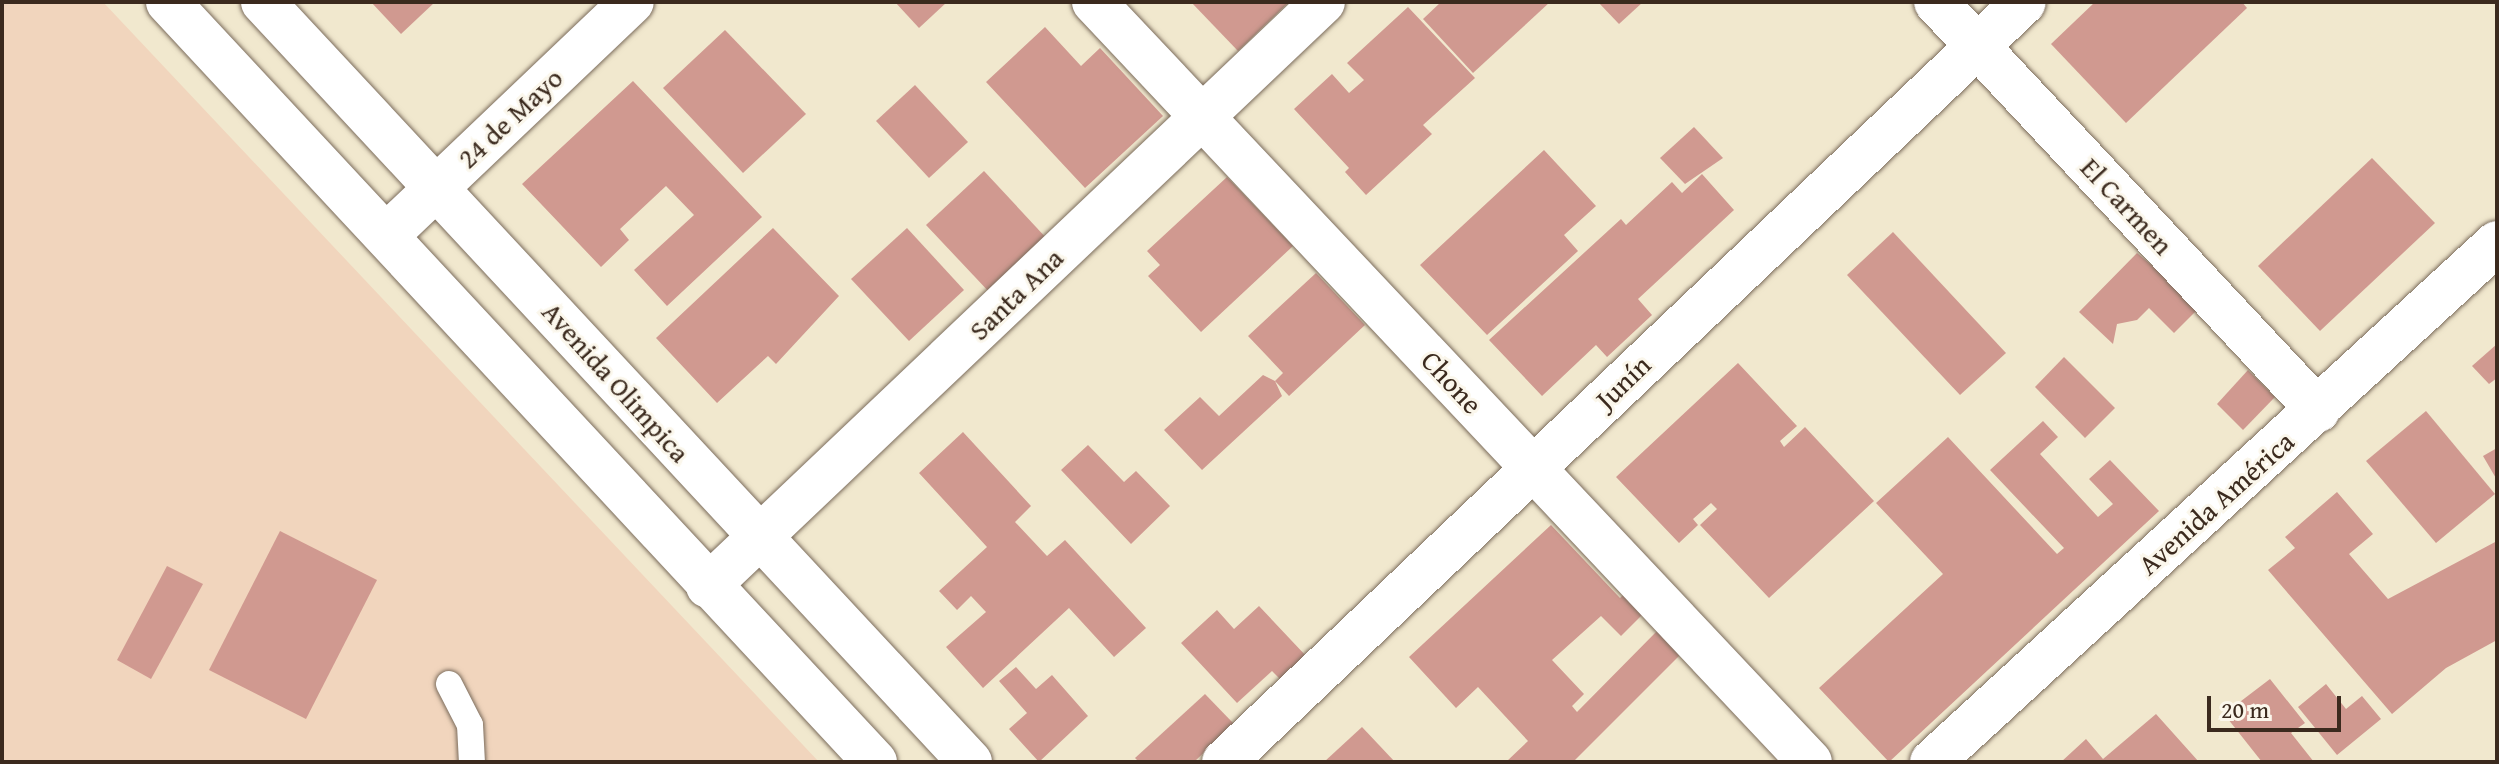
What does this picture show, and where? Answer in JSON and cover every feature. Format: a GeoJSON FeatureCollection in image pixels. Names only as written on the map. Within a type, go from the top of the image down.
{"type":"FeatureCollection","features":[{"type":"Feature","properties":{"kind":"street"},"geometry":{"type":"LineString","coordinates":[[168,2],[875,762]]}},
{"type":"Feature","properties":{"kind":"street","name":"Avenida Olimpica"},"geometry":{"type":"LineString","coordinates":[[263,2],[970,762]]}},
{"type":"Feature","properties":{"kind":"street","name":"24 de Mayo"},"geometry":{"type":"LineString","coordinates":[[387,235],[632,2]]}},
{"type":"Feature","properties":{"kind":"street","name":"Chone"},"geometry":{"type":"LineString","coordinates":[[1094,2],[1810,762]]}},
{"type":"Feature","properties":{"kind":"street","name":"Santa Ana"},"geometry":{"type":"LineString","coordinates":[[708,586],[1323,2]]}},
{"type":"Feature","properties":{"kind":"street","name":"El Carmen"},"geometry":{"type":"LineString","coordinates":[[1936,2],[2318,410]]}},
{"type":"Feature","properties":{"kind":"street","name":"Junín"},"geometry":{"type":"LineString","coordinates":[[1224,762],[2024,2]]}},
{"type":"Feature","properties":{"kind":"street","name":"Avenida América"},"geometry":{"type":"LineString","coordinates":[[1932,762],[2497,243]]}},
{"type":"Feature","properties":{"kind":"lane"},"geometry":{"type":"LineString","coordinates":[[449,684],[470,725],[472,762]]}},
{"type":"Feature","properties":{"kind":"shaded area"},"geometry":{"type":"Polygon","coordinates":[[[2,2],[103,2],[819,762],[2,762],[2,2]]]}},
{"type":"Feature","properties":{"kind":"building"},"geometry":{"type":"Polygon","coordinates":[[[371,2],[435,2],[401,34],[371,2]]]}},
{"type":"Feature","properties":{"kind":"building"},"geometry":{"type":"Polygon","coordinates":[[[895,2],[947,2],[919,28],[895,2]]]}},
{"type":"Feature","properties":{"kind":"building"},"geometry":{"type":"Polygon","coordinates":[[[1191,2],[1289,2],[1238,51],[1191,2]]]}},
{"type":"Feature","properties":{"kind":"building"},"geometry":{"type":"Polygon","coordinates":[[[1441,2],[1550,2],[1473,73],[1423,19],[1441,2]]]}},
{"type":"Feature","properties":{"kind":"building"},"geometry":{"type":"Polygon","coordinates":[[[1598,2],[1643,2],[1619,24],[1598,2]]]}},
{"type":"Feature","properties":{"kind":"building"},"geometry":{"type":"Polygon","coordinates":[[[2095,2],[2242,2],[2247,8],[2126,123],[2051,44],[2095,2]]]}},
{"type":"Feature","properties":{"kind":"building"},"geometry":{"type":"Polygon","coordinates":[[[1408,7],[1475,78],[1423,125],[1432,134],[1366,195],[1345,172],[1349,168],[1294,109],[1332,74],[1349,93],[1364,80],[1347,63],[1408,7]]]}},
{"type":"Feature","properties":{"kind":"building"},"geometry":{"type":"Polygon","coordinates":[[[1045,27],[1081,66],[1100,48],[1163,116],[1085,188],[986,82],[1045,27]]]}},
{"type":"Feature","properties":{"kind":"building"},"geometry":{"type":"Polygon","coordinates":[[[725,30],[806,114],[743,173],[663,88],[725,30]]]}},
{"type":"Feature","properties":{"kind":"building"},"geometry":{"type":"Polygon","coordinates":[[[633,81],[762,217],[667,306],[634,270],[694,215],[666,186],[620,229],[629,240],[601,267],[522,184],[633,81]]]}},
{"type":"Feature","properties":{"kind":"building"},"geometry":{"type":"Polygon","coordinates":[[[915,85],[968,142],[929,178],[876,121],[915,85]]]}},
{"type":"Feature","properties":{"kind":"building"},"geometry":{"type":"Polygon","coordinates":[[[1694,127],[1723,158],[1685,184],[1660,158],[1694,127]]]}},
{"type":"Feature","properties":{"kind":"building"},"geometry":{"type":"Polygon","coordinates":[[[1544,150],[1596,206],[1564,235],[1578,251],[1487,335],[1420,265],[1544,150]]]}},
{"type":"Feature","properties":{"kind":"building"},"geometry":{"type":"Polygon","coordinates":[[[2372,158],[2435,223],[2320,331],[2258,266],[2372,158]]]}},
{"type":"Feature","properties":{"kind":"building"},"geometry":{"type":"Polygon","coordinates":[[[984,171],[1049,241],[991,294],[926,225],[984,171]]]}},
{"type":"Feature","properties":{"kind":"building"},"geometry":{"type":"Polygon","coordinates":[[[1702,174],[1734,210],[1638,299],[1652,315],[1607,357],[1596,345],[1542,396],[1489,340],[1621,219],[1626,225],[1672,182],[1682,193],[1702,174]]]}},
{"type":"Feature","properties":{"kind":"building"},"geometry":{"type":"Polygon","coordinates":[[[1227,177],[1293,246],[1201,332],[1148,276],[1160,265],[1147,251],[1227,177]]]}},
{"type":"Feature","properties":{"kind":"building"},"geometry":{"type":"Polygon","coordinates":[[[773,228],[839,296],[776,364],[768,356],[717,403],[656,338],[773,228]]]}},
{"type":"Feature","properties":{"kind":"building"},"geometry":{"type":"Polygon","coordinates":[[[907,228],[964,290],[909,341],[851,279],[907,228]]]}},
{"type":"Feature","properties":{"kind":"building"},"geometry":{"type":"Polygon","coordinates":[[[1893,232],[2006,353],[1960,395],[1847,275],[1893,232]]]}},
{"type":"Feature","properties":{"kind":"building"},"geometry":{"type":"Polygon","coordinates":[[[2137,253],[2201,306],[2174,333],[2149,308],[2137,320],[2117,324],[2113,344],[2079,312],[2137,253]]]}},
{"type":"Feature","properties":{"kind":"building"},"geometry":{"type":"Polygon","coordinates":[[[1316,273],[1365,325],[1289,396],[1275,381],[1283,373],[1248,336],[1316,273]]]}},
{"type":"Feature","properties":{"kind":"building"},"geometry":{"type":"Polygon","coordinates":[[[2497,344],[2497,378],[2489,384],[2472,366],[2497,344]]]}},
{"type":"Feature","properties":{"kind":"building"},"geometry":{"type":"Polygon","coordinates":[[[2064,357],[2115,408],[2085,438],[2035,387],[2064,357]]]}},
{"type":"Feature","properties":{"kind":"building"},"geometry":{"type":"Polygon","coordinates":[[[1738,363],[1797,426],[1780,441],[1784,447],[1805,427],[1874,501],[1769,598],[1700,525],[1717,509],[1711,503],[1693,519],[1698,525],[1679,543],[1616,477],[1738,363]]]}},
{"type":"Feature","properties":{"kind":"building"},"geometry":{"type":"Polygon","coordinates":[[[2248,370],[2275,397],[2243,430],[2217,404],[2248,370]]]}},
{"type":"Feature","properties":{"kind":"building"},"geometry":{"type":"Polygon","coordinates":[[[1263,375],[1275,381],[1282,396],[1202,470],[1164,430],[1200,397],[1219,416],[1263,375]]]}},
{"type":"Feature","properties":{"kind":"building"},"geometry":{"type":"Polygon","coordinates":[[[2426,411],[2495,494],[2436,543],[2366,461],[2426,411]]]}},
{"type":"Feature","properties":{"kind":"building"},"geometry":{"type":"Polygon","coordinates":[[[2043,421],[2058,437],[2040,454],[2098,517],[2113,504],[2089,479],[2110,460],[2159,511],[1889,762],[1819,688],[1943,574],[1876,503],[1948,437],[2057,554],[2064,548],[1990,470],[2043,421]]]}},
{"type":"Feature","properties":{"kind":"building"},"geometry":{"type":"Polygon","coordinates":[[[963,432],[1031,506],[1015,522],[1047,556],[1065,540],[1146,628],[1114,657],[1069,608],[983,688],[946,647],[986,612],[971,596],[957,610],[939,591],[987,547],[919,473],[963,432]]]}},
{"type":"Feature","properties":{"kind":"building"},"geometry":{"type":"Polygon","coordinates":[[[1088,445],[1124,482],[1136,471],[1170,506],[1131,544],[1061,470],[1088,445]]]}},
{"type":"Feature","properties":{"kind":"building"},"geometry":{"type":"Polygon","coordinates":[[[2497,448],[2497,480],[2483,456],[2497,448]]]}},
{"type":"Feature","properties":{"kind":"building"},"geometry":{"type":"Polygon","coordinates":[[[2337,492],[2373,534],[2349,554],[2388,599],[2497,541],[2497,640],[2446,668],[2392,714],[2268,570],[2295,548],[2285,537],[2337,492]]]}},
{"type":"Feature","properties":{"kind":"building"},"geometry":{"type":"Polygon","coordinates":[[[1551,525],[1620,598],[1625,593],[1645,612],[1621,636],[1601,616],[1552,660],[1584,694],[1572,706],[1577,712],[1658,630],[1681,654],[1573,762],[1506,762],[1528,741],[1478,687],[1456,708],[1409,657],[1551,525]]]}},
{"type":"Feature","properties":{"kind":"building"},"geometry":{"type":"Polygon","coordinates":[[[280,531],[377,580],[306,719],[209,670],[280,531]]]}},
{"type":"Feature","properties":{"kind":"building"},"geometry":{"type":"Polygon","coordinates":[[[167,566],[203,584],[151,679],[117,660],[167,566]]]}},
{"type":"Feature","properties":{"kind":"building"},"geometry":{"type":"Polygon","coordinates":[[[1259,606],[1307,657],[1281,680],[1272,671],[1237,703],[1181,643],[1217,610],[1234,629],[1259,606]]]}},
{"type":"Feature","properties":{"kind":"building"},"geometry":{"type":"Polygon","coordinates":[[[1016,667],[1036,689],[1052,675],[1088,716],[1039,762],[1009,729],[1027,713],[999,681],[1016,667]]]}},
{"type":"Feature","properties":{"kind":"building"},"geometry":{"type":"Polygon","coordinates":[[[2270,679],[2305,723],[2291,733],[2314,762],[2262,762],[2224,714],[2270,679]]]}},
{"type":"Feature","properties":{"kind":"building"},"geometry":{"type":"Polygon","coordinates":[[[2326,684],[2346,709],[2362,696],[2381,719],[2337,755],[2298,707],[2326,684]]]}},
{"type":"Feature","properties":{"kind":"building"},"geometry":{"type":"Polygon","coordinates":[[[1205,694],[1234,724],[1194,762],[1139,762],[1135,758],[1205,694]]]}},
{"type":"Feature","properties":{"kind":"building"},"geometry":{"type":"Polygon","coordinates":[[[2156,714],[2199,762],[2061,762],[2086,739],[2103,759],[2156,714]]]}},
{"type":"Feature","properties":{"kind":"building"},"geometry":{"type":"Polygon","coordinates":[[[1362,727],[1395,762],[1324,762],[1362,727]]]}}]}
